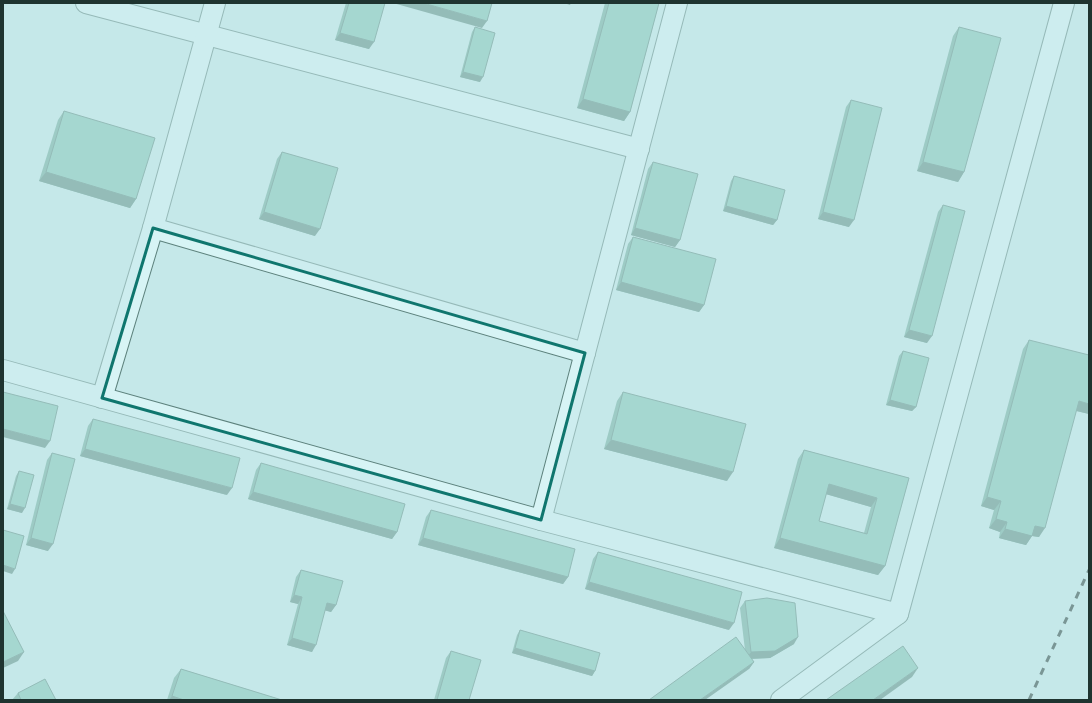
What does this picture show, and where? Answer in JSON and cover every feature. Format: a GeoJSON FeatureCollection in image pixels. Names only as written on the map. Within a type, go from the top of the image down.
{"type":"FeatureCollection","features":[{"type":"Feature","properties":{"kind":"street"},"geometry":{"type":"LineString","coordinates":[[86,3],[639,149]]}},
{"type":"Feature","properties":{"kind":"street"},"geometry":{"type":"LineString","coordinates":[[102,398],[153,228],[215,3]]}},
{"type":"Feature","properties":{"kind":"street"},"geometry":{"type":"LineString","coordinates":[[541,520],[677,3]]}},
{"type":"Feature","properties":{"kind":"street"},"geometry":{"type":"LineString","coordinates":[[781,700],[898,614],[1064,3]]}},
{"type":"Feature","properties":{"kind":"street"},"geometry":{"type":"LineString","coordinates":[[153,228],[585,353]]}},
{"type":"Feature","properties":{"kind":"street"},"geometry":{"type":"LineString","coordinates":[[3,370],[541,520],[898,614]]}},
{"type":"Feature","properties":{"kind":"highlighted area"},"geometry":{"type":"Polygon","coordinates":[[[153,228],[585,353],[541,520],[102,398],[153,228]]]}},
{"type":"Feature","properties":{"kind":"building"},"geometry":{"type":"Polygon","coordinates":[[[349,3],[385,3],[374,42],[340,33],[349,3]]]}},
{"type":"Feature","properties":{"kind":"building"},"geometry":{"type":"Polygon","coordinates":[[[423,3],[492,3],[487,21],[423,3]]]}},
{"type":"Feature","properties":{"kind":"building"},"geometry":{"type":"Polygon","coordinates":[[[609,3],[659,3],[630,112],[583,99],[609,3]]]}},
{"type":"Feature","properties":{"kind":"building"},"geometry":{"type":"Polygon","coordinates":[[[475,27],[495,33],[483,77],[463,72],[475,27]]]}},
{"type":"Feature","properties":{"kind":"building"},"geometry":{"type":"Polygon","coordinates":[[[959,27],[1001,38],[964,172],[923,162],[959,27]]]}},
{"type":"Feature","properties":{"kind":"building"},"geometry":{"type":"Polygon","coordinates":[[[851,100],[882,108],[854,220],[823,212],[851,100]]]}},
{"type":"Feature","properties":{"kind":"building"},"geometry":{"type":"Polygon","coordinates":[[[64,111],[155,138],[136,199],[46,172],[64,111]]]}},
{"type":"Feature","properties":{"kind":"building"},"geometry":{"type":"Polygon","coordinates":[[[282,152],[338,168],[320,229],[264,212],[282,152]]]}},
{"type":"Feature","properties":{"kind":"building"},"geometry":{"type":"Polygon","coordinates":[[[653,162],[698,174],[680,240],[635,228],[653,162]]]}},
{"type":"Feature","properties":{"kind":"building"},"geometry":{"type":"Polygon","coordinates":[[[734,176],[785,190],[777,220],[726,206],[734,176]]]}},
{"type":"Feature","properties":{"kind":"building"},"geometry":{"type":"Polygon","coordinates":[[[943,205],[965,211],[932,336],[909,330],[943,205]]]}},
{"type":"Feature","properties":{"kind":"building"},"geometry":{"type":"Polygon","coordinates":[[[633,237],[716,259],[704,305],[621,282],[633,237]]]}},
{"type":"Feature","properties":{"kind":"building"},"geometry":{"type":"Polygon","coordinates":[[[1029,340],[1089,355],[1089,404],[1079,401],[1045,528],[1035,526],[1032,536],[1005,529],[1007,522],[996,519],[1001,501],[987,497],[1029,340]]]}},
{"type":"Feature","properties":{"kind":"building"},"geometry":{"type":"Polygon","coordinates":[[[903,351],[929,358],[916,407],[890,400],[903,351]]]}},
{"type":"Feature","properties":{"kind":"building"},"geometry":{"type":"Polygon","coordinates":[[[3,392],[58,406],[50,441],[3,429],[3,392]]]}},
{"type":"Feature","properties":{"kind":"building"},"geometry":{"type":"Polygon","coordinates":[[[623,392],[746,424],[733,472],[611,440],[623,392]]]}},
{"type":"Feature","properties":{"kind":"building"},"geometry":{"type":"Polygon","coordinates":[[[93,419],[240,458],[232,488],[85,449],[93,419]]]}},
{"type":"Feature","properties":{"kind":"building"},"geometry":{"type":"Polygon","coordinates":[[[804,450],[909,478],[885,566],[780,538],[804,450]],[[829,484],[819,521],[867,534],[877,498],[829,484]]]}},
{"type":"Feature","properties":{"kind":"building"},"geometry":{"type":"Polygon","coordinates":[[[52,453],[75,459],[53,544],[31,538],[52,453]]]}},
{"type":"Feature","properties":{"kind":"building"},"geometry":{"type":"Polygon","coordinates":[[[261,463],[405,504],[397,532],[253,492],[261,463]]]}},
{"type":"Feature","properties":{"kind":"building"},"geometry":{"type":"Polygon","coordinates":[[[19,471],[34,475],[25,508],[10,504],[19,471]]]}},
{"type":"Feature","properties":{"kind":"building"},"geometry":{"type":"Polygon","coordinates":[[[431,510],[575,549],[568,577],[423,538],[431,510]]]}},
{"type":"Feature","properties":{"kind":"building"},"geometry":{"type":"Polygon","coordinates":[[[3,530],[24,536],[15,569],[3,565],[3,530]]]}},
{"type":"Feature","properties":{"kind":"building"},"geometry":{"type":"Polygon","coordinates":[[[598,552],[742,592],[734,623],[589,582],[598,552]]]}},
{"type":"Feature","properties":{"kind":"building"},"geometry":{"type":"Polygon","coordinates":[[[301,570],[343,581],[336,605],[327,603],[316,645],[292,638],[302,597],[294,595],[301,570]]]}},
{"type":"Feature","properties":{"kind":"building"},"geometry":{"type":"Polygon","coordinates":[[[767,598],[795,603],[798,637],[775,651],[751,652],[745,601],[767,598]]]}},
{"type":"Feature","properties":{"kind":"building"},"geometry":{"type":"Polygon","coordinates":[[[3,611],[24,652],[3,662],[3,611]]]}},
{"type":"Feature","properties":{"kind":"building"},"geometry":{"type":"Polygon","coordinates":[[[520,630],[600,653],[595,671],[515,648],[520,630]]]}},
{"type":"Feature","properties":{"kind":"building"},"geometry":{"type":"Polygon","coordinates":[[[736,637],[754,662],[700,700],[649,700],[736,637]]]}},
{"type":"Feature","properties":{"kind":"building"},"geometry":{"type":"Polygon","coordinates":[[[903,646],[918,668],[873,700],[826,700],[903,646]]]}},
{"type":"Feature","properties":{"kind":"building"},"geometry":{"type":"Polygon","coordinates":[[[451,651],[481,660],[469,700],[437,700],[451,651]]]}},
{"type":"Feature","properties":{"kind":"building"},"geometry":{"type":"Polygon","coordinates":[[[181,669],[282,700],[184,700],[172,696],[181,669]]]}},
{"type":"Feature","properties":{"kind":"building"},"geometry":{"type":"Polygon","coordinates":[[[45,679],[56,700],[21,700],[18,693],[45,679]]]}},
{"type":"Feature","properties":{"kind":"railway"},"geometry":{"type":"LineString","coordinates":[[1029,700],[1089,570]]}}]}
